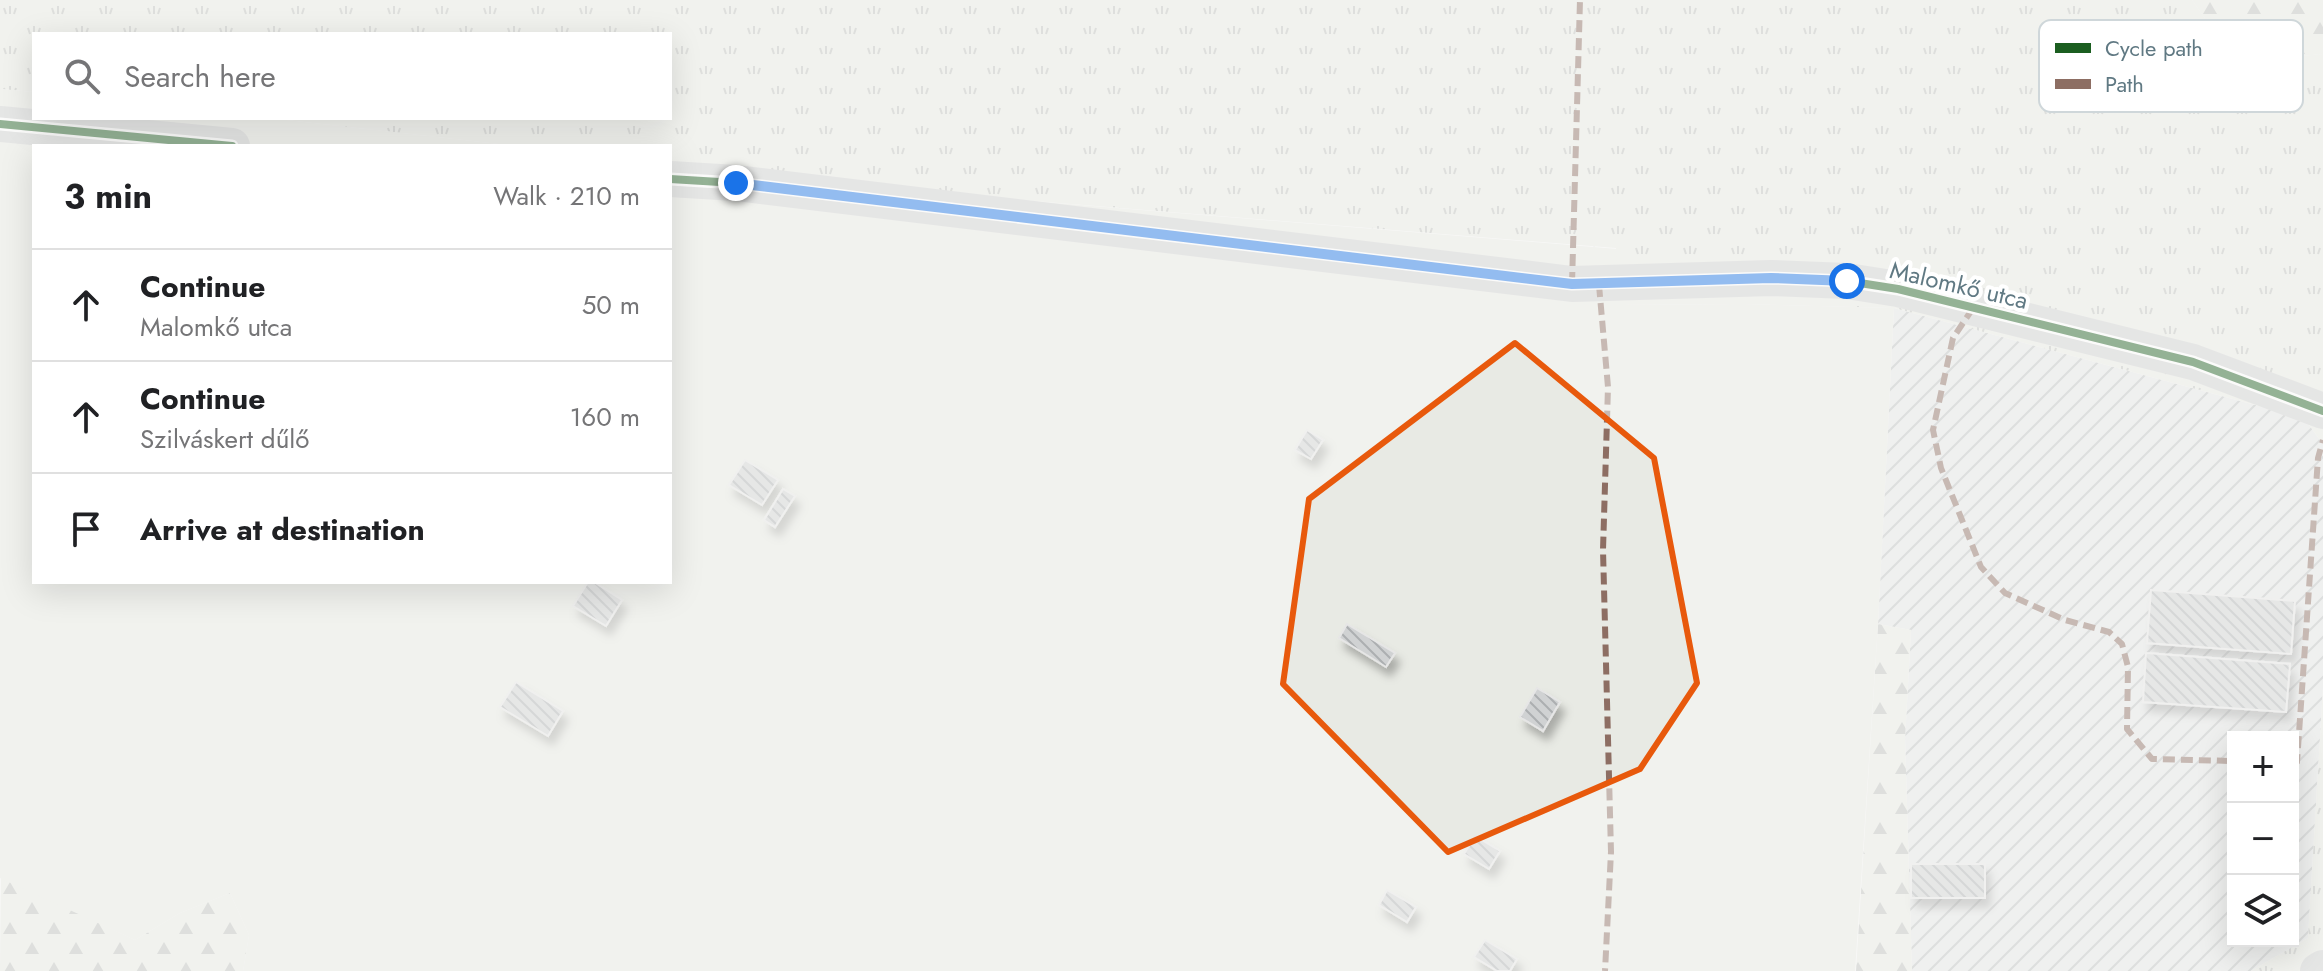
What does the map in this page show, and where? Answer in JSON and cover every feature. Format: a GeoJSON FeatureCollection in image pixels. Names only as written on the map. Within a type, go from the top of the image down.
{"type":"FeatureCollection","features":[{"type":"Feature","properties":{"kind":"street"},"geometry":{"type":"LineString","coordinates":[[0,124],[211,144]]}},
{"type":"Feature","properties":{"kind":"street","name":"Malomkő utca"},"geometry":{"type":"LineString","coordinates":[[672,179],[751,185],[1572,284],[1771,278],[1847,281],[1898,289],[2193,362],[2323,411]]}},
{"type":"Feature","properties":{"kind":"highlighted area"},"geometry":{"type":"Polygon","coordinates":[[[1515,343],[1654,458],[1697,683],[1640,769],[1448,852],[1283,684],[1309,499],[1515,343]]]}},
{"type":"Feature","properties":{"kind":"shaded area"},"geometry":{"type":"Polygon","coordinates":[[[1894,308],[2304,418],[2323,444],[2323,688],[2308,938],[2299,943],[2299,731],[2227,731],[2227,947],[2292,947],[2251,971],[1912,971],[1905,739],[1911,630],[1878,624],[1894,308]]]}},
{"type":"Feature","properties":{"kind":"green space"},"geometry":{"type":"Polygon","coordinates":[[[0,0],[2192,0],[2206,20],[2039,20],[2039,112],[2303,112],[2303,56],[2323,54],[2323,444],[2304,418],[1894,308],[1615,305],[1616,248],[911,191],[672,163],[672,144],[498,144],[287,120],[672,120],[672,32],[32,32],[32,92],[0,89],[0,0]]]}},
{"type":"Feature","properties":{"kind":"green space"},"geometry":{"type":"Polygon","coordinates":[[[2192,0],[2323,0],[2323,54],[2303,56],[2303,20],[2206,20],[2192,0]]]}},
{"type":"Feature","properties":{"kind":"green space"},"geometry":{"type":"Polygon","coordinates":[[[0,89],[32,92],[32,120],[287,120],[498,144],[32,144],[32,584],[672,584],[672,163],[911,191],[1617,249],[1616,305],[1894,308],[1878,624],[1855,971],[243,971],[249,935],[230,893],[180,913],[135,940],[0,878],[0,89]]]}},
{"type":"Feature","properties":{"kind":"green space"},"geometry":{"type":"Polygon","coordinates":[[[1878,624],[1911,630],[1905,739],[1912,971],[1856,971],[1878,624]]]}},
{"type":"Feature","properties":{"kind":"green space"},"geometry":{"type":"Polygon","coordinates":[[[2323,688],[2323,971],[2251,971],[2292,947],[2299,947],[2299,943],[2308,938],[2323,688]]]}},
{"type":"Feature","properties":{"kind":"green space"},"geometry":{"type":"Polygon","coordinates":[[[1,877],[135,940],[180,913],[230,893],[249,935],[243,971],[0,971],[1,877]]]}},
{"type":"Feature","properties":{"kind":"building"},"geometry":{"type":"Polygon","coordinates":[[[1307,430],[1323,440],[1311,459],[1295,450],[1307,430]]]}},
{"type":"Feature","properties":{"kind":"building"},"geometry":{"type":"Polygon","coordinates":[[[745,460],[778,480],[762,505],[729,485],[745,460]]]}},
{"type":"Feature","properties":{"kind":"building"},"geometry":{"type":"Polygon","coordinates":[[[783,489],[795,496],[775,527],[764,520],[783,489]]]}},
{"type":"Feature","properties":{"kind":"building"},"geometry":{"type":"Polygon","coordinates":[[[587,584],[597,584],[622,600],[606,626],[573,606],[587,584]]]}},
{"type":"Feature","properties":{"kind":"building"},"geometry":{"type":"Polygon","coordinates":[[[2151,590],[2295,601],[2291,654],[2147,643],[2151,590]]]}},
{"type":"Feature","properties":{"kind":"building"},"geometry":{"type":"Polygon","coordinates":[[[1347,624],[1395,653],[1386,667],[1339,638],[1347,624]]]}},
{"type":"Feature","properties":{"kind":"building"},"geometry":{"type":"Polygon","coordinates":[[[2146,653],[2290,664],[2286,712],[2143,702],[2146,653]]]}},
{"type":"Feature","properties":{"kind":"building"},"geometry":{"type":"Polygon","coordinates":[[[516,682],[563,711],[548,736],[500,707],[516,682]]]}},
{"type":"Feature","properties":{"kind":"building"},"geometry":{"type":"Polygon","coordinates":[[[1537,688],[1560,702],[1543,731],[1520,717],[1537,688]]]}},
{"type":"Feature","properties":{"kind":"building"},"geometry":{"type":"Polygon","coordinates":[[[1475,836],[1500,851],[1489,869],[1464,854],[1475,836]]]}},
{"type":"Feature","properties":{"kind":"building"},"geometry":{"type":"Polygon","coordinates":[[[1911,864],[1985,864],[1985,898],[1911,898],[1911,864]]]}},
{"type":"Feature","properties":{"kind":"building"},"geometry":{"type":"Polygon","coordinates":[[[1387,890],[1416,907],[1407,922],[1379,905],[1387,890]]]}},
{"type":"Feature","properties":{"kind":"building"},"geometry":{"type":"Polygon","coordinates":[[[1485,940],[1517,959],[1510,971],[1497,971],[1474,957],[1485,940]]]}},
{"type":"Feature","properties":{"kind":"marked path"},"geometry":{"type":"LineString","coordinates":[[1572,284],[1580,0]]}},
{"type":"Feature","properties":{"kind":"marked path"},"geometry":{"type":"LineString","coordinates":[[1599,285],[1608,387],[1603,550],[1611,852],[1605,971]]}},
{"type":"Feature","properties":{"kind":"marked path"},"geometry":{"type":"LineString","coordinates":[[1973,308],[1953,338],[1933,430],[1941,468],[1981,567],[2005,593],[2065,620],[2109,632],[2122,644],[2128,667],[2127,729],[2152,759],[2227,761]]}},
{"type":"Feature","properties":{"kind":"marked path"},"geometry":{"type":"LineString","coordinates":[[2299,733],[2318,458],[2323,440]]}},
{"type":"Feature","properties":{"kind":"cycle path"},"geometry":{"type":"LineString","coordinates":[[0,124],[211,144]]}},
{"type":"Feature","properties":{"kind":"cycle path"},"geometry":{"type":"LineString","coordinates":[[672,179],[736,183],[1572,284],[1771,278],[1847,281],[1898,289],[2193,362],[2323,411]]}},
{"type":"Feature","properties":{"kind":"route"},"geometry":{"type":"LineString","coordinates":[[736,183],[1572,284],[1771,278],[1847,281]]}}]}
